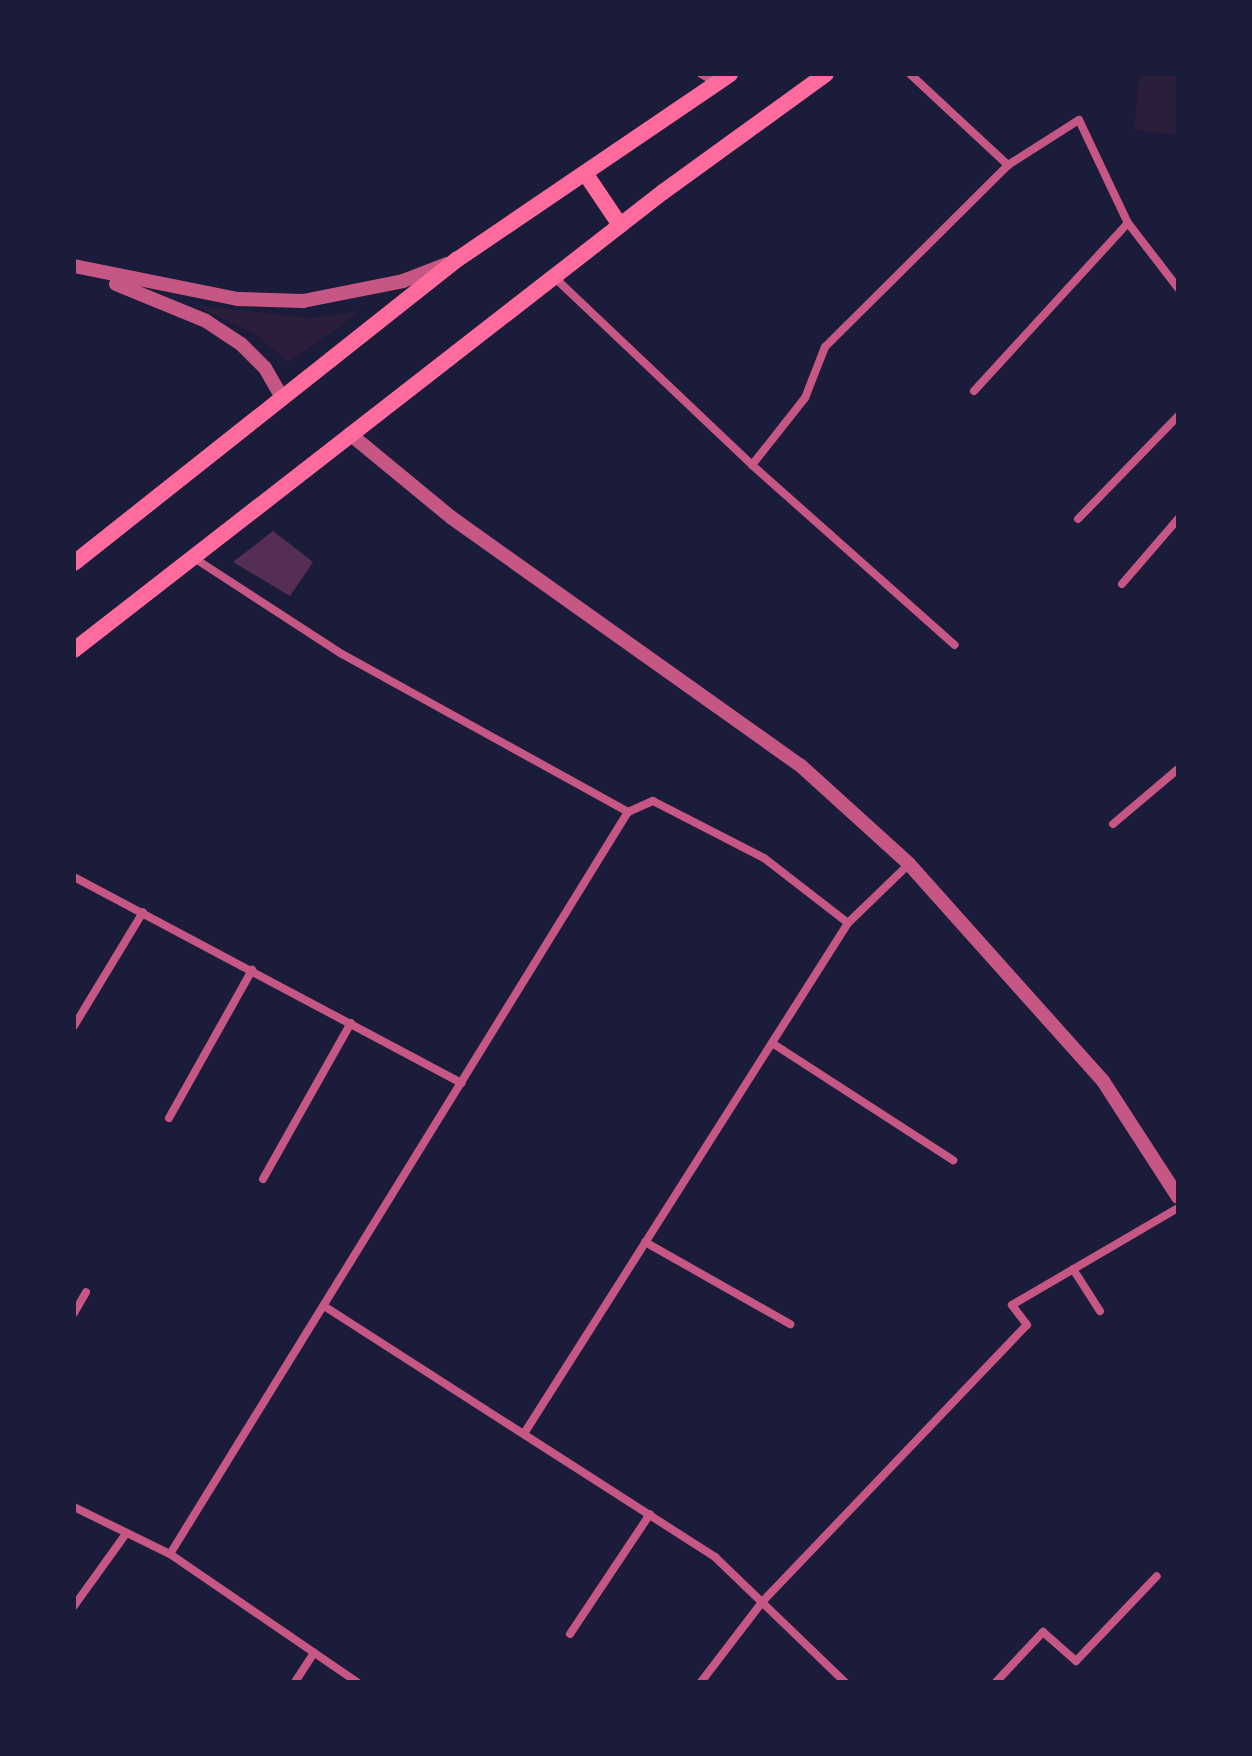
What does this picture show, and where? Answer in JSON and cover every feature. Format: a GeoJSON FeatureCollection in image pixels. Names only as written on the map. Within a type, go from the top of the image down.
{"type":"FeatureCollection","features":[{"type":"Feature","properties":{"kind":"main road"},"geometry":{"type":"LineString","coordinates":[[74,650],[620,225],[826,74]]}},
{"type":"Feature","properties":{"kind":"main road"},"geometry":{"type":"LineString","coordinates":[[78,554],[458,259],[724,79]]}},
{"type":"Feature","properties":{"kind":"main road"},"geometry":{"type":"LineString","coordinates":[[585,173],[620,225]]}},
{"type":"Feature","properties":{"kind":"street"},"geometry":{"type":"LineString","coordinates":[[701,74],[724,79]]}},
{"type":"Feature","properties":{"kind":"street"},"geometry":{"type":"LineString","coordinates":[[910,74],[1008,165]]}},
{"type":"Feature","properties":{"kind":"street"},"geometry":{"type":"LineString","coordinates":[[752,465],[805,398],[825,347],[1008,165],[1079,120],[1128,223],[1178,288]]}},
{"type":"Feature","properties":{"kind":"street"},"geometry":{"type":"LineString","coordinates":[[974,391],[1128,223]]}},
{"type":"Feature","properties":{"kind":"street"},"geometry":{"type":"LineString","coordinates":[[74,268],[238,299],[303,301],[403,281],[458,259]]}},
{"type":"Feature","properties":{"kind":"street"},"geometry":{"type":"LineString","coordinates":[[74,268],[206,321],[265,368],[281,396]]}},
{"type":"Feature","properties":{"kind":"street"},"geometry":{"type":"LineString","coordinates":[[554,276],[752,465],[955,645]]}},
{"type":"Feature","properties":{"kind":"street"},"geometry":{"type":"LineString","coordinates":[[1078,519],[1178,416]]}},
{"type":"Feature","properties":{"kind":"street"},"geometry":{"type":"LineString","coordinates":[[350,434],[452,518],[800,765],[909,864],[1103,1081],[1178,1197]]}},
{"type":"Feature","properties":{"kind":"street"},"geometry":{"type":"LineString","coordinates":[[1122,584],[1178,519]]}},
{"type":"Feature","properties":{"kind":"street"},"geometry":{"type":"LineString","coordinates":[[193,557],[342,654],[628,812]]}},
{"type":"Feature","properties":{"kind":"street"},"geometry":{"type":"LineString","coordinates":[[1113,824],[1178,769]]}},
{"type":"Feature","properties":{"kind":"street"},"geometry":{"type":"LineString","coordinates":[[170,1554],[628,812],[653,801],[764,858],[848,923]]}},
{"type":"Feature","properties":{"kind":"street"},"geometry":{"type":"LineString","coordinates":[[525,1432],[848,923],[909,864]]}},
{"type":"Feature","properties":{"kind":"street"},"geometry":{"type":"LineString","coordinates":[[74,877],[462,1083]]}},
{"type":"Feature","properties":{"kind":"street"},"geometry":{"type":"LineString","coordinates":[[74,1026],[143,912]]}},
{"type":"Feature","properties":{"kind":"street"},"geometry":{"type":"LineString","coordinates":[[169,1118],[252,970]]}},
{"type":"Feature","properties":{"kind":"street"},"geometry":{"type":"LineString","coordinates":[[263,1179],[351,1023]]}},
{"type":"Feature","properties":{"kind":"street"},"geometry":{"type":"LineString","coordinates":[[772,1043],[953,1160]]}},
{"type":"Feature","properties":{"kind":"street"},"geometry":{"type":"LineString","coordinates":[[701,1682],[763,1601],[1027,1325],[1012,1305],[1178,1208]]}},
{"type":"Feature","properties":{"kind":"street"},"geometry":{"type":"LineString","coordinates":[[645,1242],[790,1324]]}},
{"type":"Feature","properties":{"kind":"street"},"geometry":{"type":"LineString","coordinates":[[1073,1269],[1100,1311]]}},
{"type":"Feature","properties":{"kind":"street"},"geometry":{"type":"LineString","coordinates":[[74,1313],[86,1292]]}},
{"type":"Feature","properties":{"kind":"street"},"geometry":{"type":"LineString","coordinates":[[324,1306],[525,1432],[715,1557],[845,1682]]}},
{"type":"Feature","properties":{"kind":"street"},"geometry":{"type":"LineString","coordinates":[[74,1507],[125,1535],[170,1554],[357,1682]]}},
{"type":"Feature","properties":{"kind":"street"},"geometry":{"type":"LineString","coordinates":[[570,1634],[650,1514]]}},
{"type":"Feature","properties":{"kind":"street"},"geometry":{"type":"LineString","coordinates":[[74,1606],[125,1535]]}},
{"type":"Feature","properties":{"kind":"street"},"geometry":{"type":"LineString","coordinates":[[996,1682],[1043,1632],[1076,1661],[1157,1576]]}},
{"type":"Feature","properties":{"kind":"street"},"geometry":{"type":"LineString","coordinates":[[295,1682],[314,1653]]}},
{"type":"Feature","properties":{"kind":"shaded area"},"geometry":{"type":"Polygon","coordinates":[[[1139,74],[1178,74],[1178,135],[1134,130],[1139,74]]]}},
{"type":"Feature","properties":{"kind":"shaded area"},"geometry":{"type":"Polygon","coordinates":[[[194,305],[310,318],[361,311],[289,362],[254,334],[194,305]]]}},
{"type":"Feature","properties":{"kind":"building"},"geometry":{"type":"Polygon","coordinates":[[[273,531],[313,562],[290,596],[233,562],[273,531]]]}}]}
